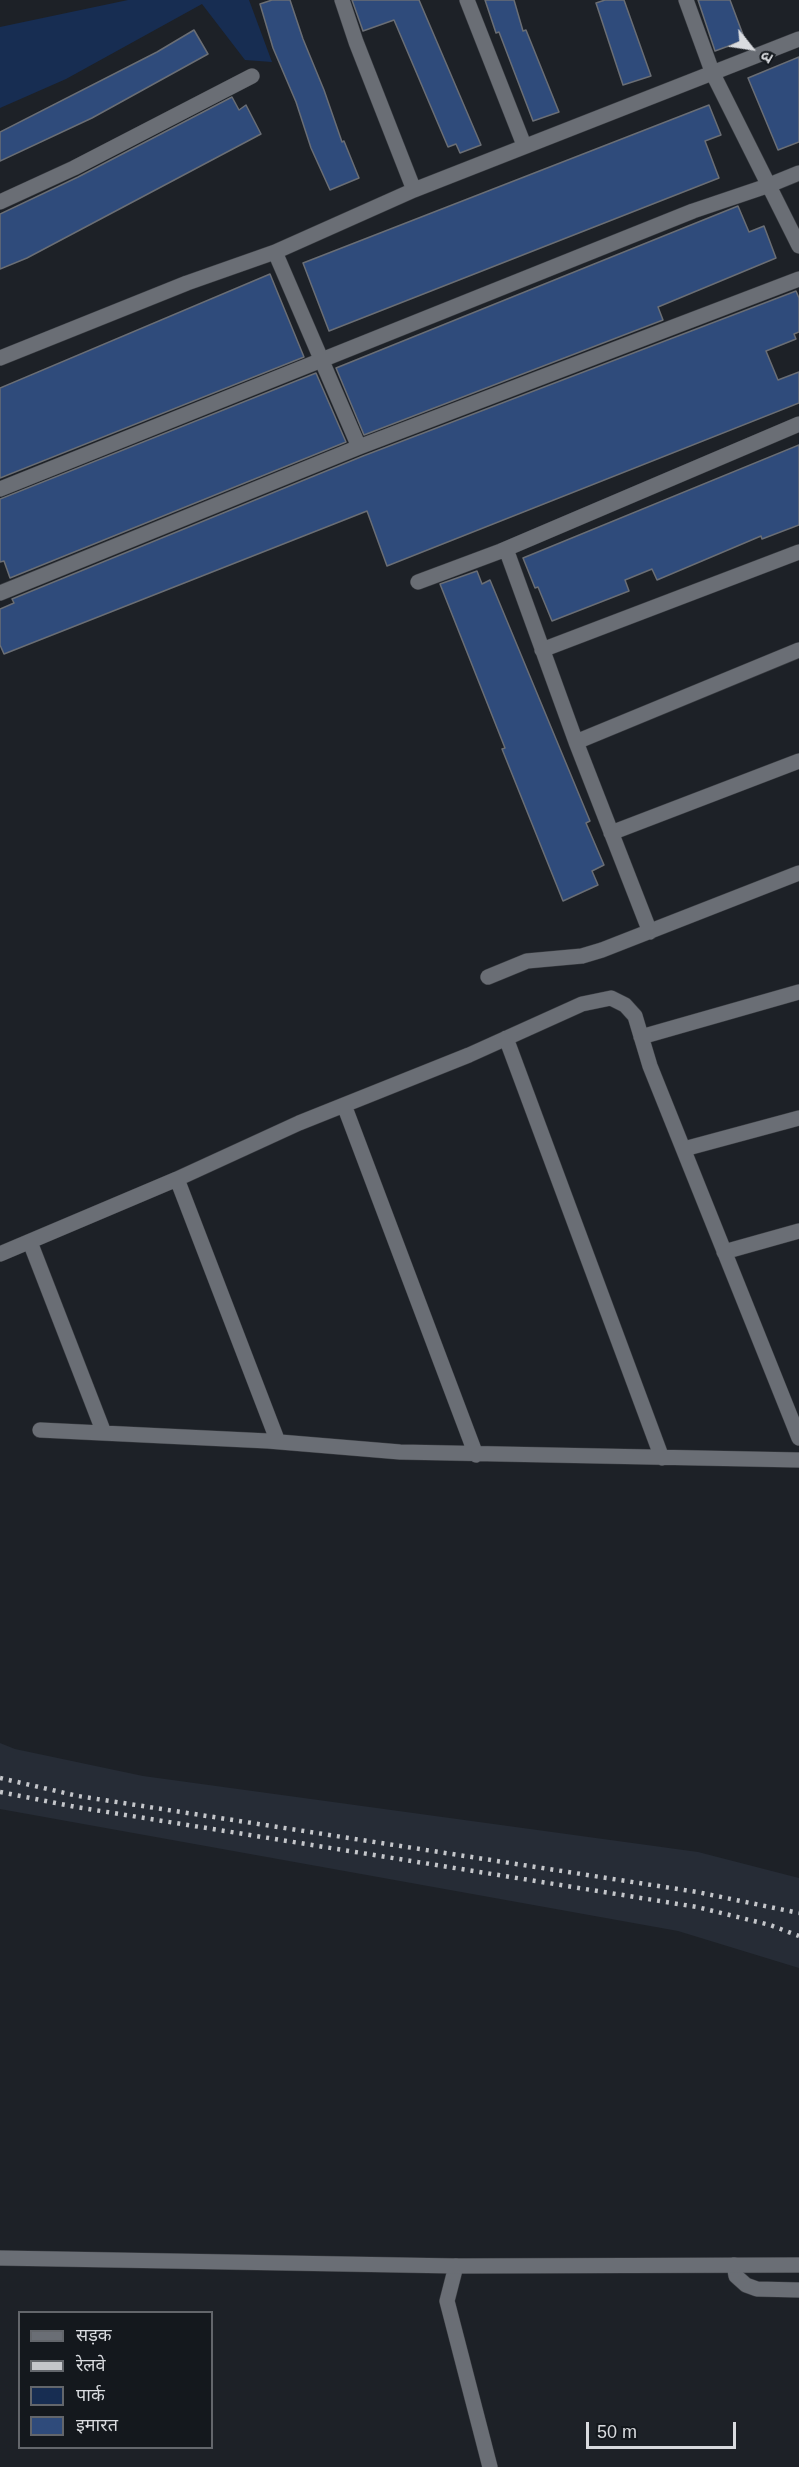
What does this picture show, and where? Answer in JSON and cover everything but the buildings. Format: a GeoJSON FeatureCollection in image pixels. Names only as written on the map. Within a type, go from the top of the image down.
{"type":"FeatureCollection","features":[{"type":"Feature","properties":{"kind":"street"},"geometry":{"type":"LineString","coordinates":[[342,0],[414,190]]}},
{"type":"Feature","properties":{"kind":"street"},"geometry":{"type":"LineString","coordinates":[[467,0],[524,145]]}},
{"type":"Feature","properties":{"kind":"street"},"geometry":{"type":"LineString","coordinates":[[686,0],[713,74],[799,246]]}},
{"type":"Feature","properties":{"kind":"street"},"geometry":{"type":"LineString","coordinates":[[0,358],[187,283],[275,252],[414,190],[524,145],[799,39]]}},
{"type":"Feature","properties":{"kind":"street"},"geometry":{"type":"LineString","coordinates":[[0,202],[74,168],[252,76]]}},
{"type":"Feature","properties":{"kind":"street"},"geometry":{"type":"LineString","coordinates":[[0,489],[693,211],[768,186],[799,172]]}},
{"type":"Feature","properties":{"kind":"street"},"geometry":{"type":"LineString","coordinates":[[275,252],[358,447]]}},
{"type":"Feature","properties":{"kind":"street"},"geometry":{"type":"LineString","coordinates":[[0,593],[358,447],[799,279]]}},
{"type":"Feature","properties":{"kind":"street"},"geometry":{"type":"LineString","coordinates":[[418,582],[506,549],[799,424]]}},
{"type":"Feature","properties":{"kind":"street"},"geometry":{"type":"LineString","coordinates":[[506,549],[576,742],[650,932]]}},
{"type":"Feature","properties":{"kind":"street"},"geometry":{"type":"LineString","coordinates":[[542,650],[799,552]]}},
{"type":"Feature","properties":{"kind":"street"},"geometry":{"type":"LineString","coordinates":[[576,742],[799,650]]}},
{"type":"Feature","properties":{"kind":"street"},"geometry":{"type":"LineString","coordinates":[[611,833],[799,761]]}},
{"type":"Feature","properties":{"kind":"street"},"geometry":{"type":"LineString","coordinates":[[488,977],[527,962],[582,956],[650,932],[799,873]]}},
{"type":"Feature","properties":{"kind":"street"},"geometry":{"type":"LineString","coordinates":[[642,1037],[799,992]]}},
{"type":"Feature","properties":{"kind":"street"},"geometry":{"type":"LineString","coordinates":[[0,1254],[177,1179],[238,1149],[506,1038],[582,1004],[611,998],[625,1005],[635,1016],[650,1066],[799,1438]]}},
{"type":"Feature","properties":{"kind":"street"},"geometry":{"type":"LineString","coordinates":[[506,1038],[662,1458]]}},
{"type":"Feature","properties":{"kind":"street"},"geometry":{"type":"LineString","coordinates":[[344,1105],[476,1455]]}},
{"type":"Feature","properties":{"kind":"street"},"geometry":{"type":"LineString","coordinates":[[684,1149],[799,1118]]}},
{"type":"Feature","properties":{"kind":"street"},"geometry":{"type":"LineString","coordinates":[[177,1179],[278,1442]]}},
{"type":"Feature","properties":{"kind":"street"},"geometry":{"type":"LineString","coordinates":[[724,1252],[799,1232]]}},
{"type":"Feature","properties":{"kind":"street"},"geometry":{"type":"LineString","coordinates":[[30,1242],[104,1433]]}},
{"type":"Feature","properties":{"kind":"street"},"geometry":{"type":"LineString","coordinates":[[40,1430],[476,1455],[799,1460]]}},
{"type":"Feature","properties":{"kind":"street"},"geometry":{"type":"LineString","coordinates":[[0,2258],[456,2266],[799,2265]]}},
{"type":"Feature","properties":{"kind":"street"},"geometry":{"type":"LineString","coordinates":[[734,2265],[736,2276],[746,2284],[758,2289],[799,2290]]}},
{"type":"Feature","properties":{"kind":"street"},"geometry":{"type":"LineString","coordinates":[[456,2266],[447,2301],[490,2467]]}},
{"type":"Feature","properties":{"kind":"shaded area"},"geometry":{"type":"Polygon","coordinates":[[[0,1743],[15,1749],[143,1776],[698,1852],[799,1878],[799,1968],[678,1931],[0,1809],[0,1743]]]}},
{"type":"Feature","properties":{"kind":"green space"},"geometry":{"type":"Polygon","coordinates":[[[128,0],[249,0],[272,62],[245,60],[202,4],[66,79],[0,108],[0,27],[128,0]]]}},
{"type":"Feature","properties":{"kind":"railway"},"geometry":{"type":"LineString","coordinates":[[0,1778],[78,1796],[697,1892],[799,1913]]}},
{"type":"Feature","properties":{"kind":"railway"},"geometry":{"type":"LineString","coordinates":[[0,1792],[76,1807],[697,1907],[770,1925],[799,1936]]}}]}
